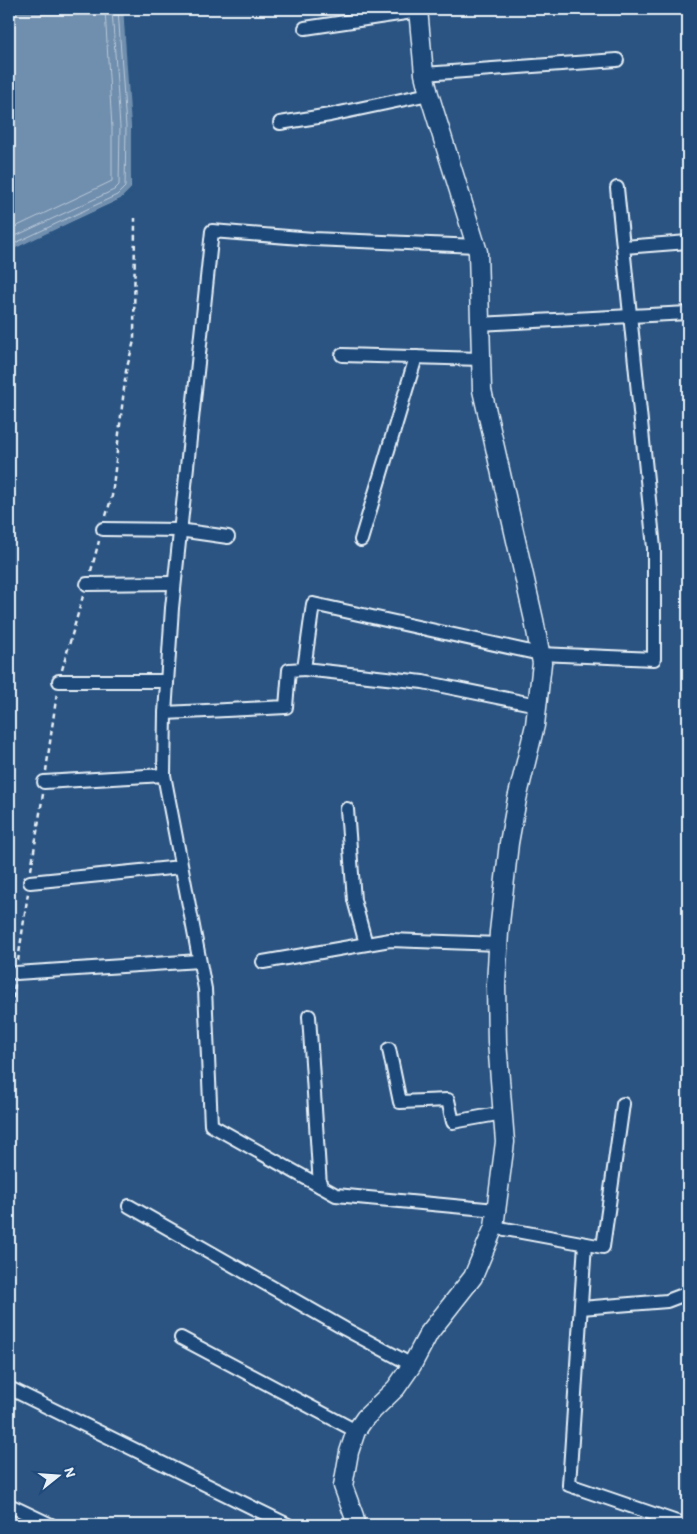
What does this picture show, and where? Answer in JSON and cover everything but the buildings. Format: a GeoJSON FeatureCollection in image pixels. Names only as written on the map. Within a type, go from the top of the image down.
{"type":"FeatureCollection","features":[{"type":"Feature","properties":{"kind":"street"},"geometry":{"type":"LineString","coordinates":[[305,28],[418,10],[424,74],[477,246],[482,390],[542,663],[535,725],[517,799],[502,898],[496,985],[499,1082],[505,1142],[495,1219],[473,1277],[429,1333],[396,1388],[365,1418],[356,1430],[349,1452],[343,1486],[354,1516],[355,1525]]}},
{"type":"Feature","properties":{"kind":"street"},"geometry":{"type":"LineString","coordinates":[[424,74],[617,60]]}},
{"type":"Feature","properties":{"kind":"street"},"geometry":{"type":"LineString","coordinates":[[280,123],[330,115],[429,94]]}},
{"type":"Feature","properties":{"kind":"street"},"geometry":{"type":"LineString","coordinates":[[304,669],[313,604],[540,654],[654,660],[654,548],[617,188]]}},
{"type":"Feature","properties":{"kind":"street"},"geometry":{"type":"LineString","coordinates":[[477,246],[313,239],[212,232],[174,583],[165,713],[164,775],[205,990],[211,1125],[336,1195],[495,1219],[585,1244],[603,1247],[623,1104]]}},
{"type":"Feature","properties":{"kind":"street"},"geometry":{"type":"LineString","coordinates":[[624,247],[688,242]]}},
{"type":"Feature","properties":{"kind":"street"},"geometry":{"type":"LineString","coordinates":[[479,324],[688,313]]}},
{"type":"Feature","properties":{"kind":"street"},"geometry":{"type":"LineString","coordinates":[[342,355],[481,359]]}},
{"type":"Feature","properties":{"kind":"street"},"geometry":{"type":"LineString","coordinates":[[361,540],[416,357]]}},
{"type":"Feature","properties":{"kind":"street"},"geometry":{"type":"LineString","coordinates":[[103,528],[180,530],[228,537]]}},
{"type":"Feature","properties":{"kind":"street"},"geometry":{"type":"LineString","coordinates":[[87,584],[174,583]]}},
{"type":"Feature","properties":{"kind":"street"},"geometry":{"type":"LineString","coordinates":[[165,713],[286,707],[289,670],[304,669],[422,682],[537,705]]}},
{"type":"Feature","properties":{"kind":"street"},"geometry":{"type":"LineString","coordinates":[[59,682],[167,681]]}},
{"type":"Feature","properties":{"kind":"street"},"geometry":{"type":"LineString","coordinates":[[44,782],[164,775]]}},
{"type":"Feature","properties":{"kind":"street"},"geometry":{"type":"LineString","coordinates":[[347,809],[354,900],[366,944]]}},
{"type":"Feature","properties":{"kind":"street"},"geometry":{"type":"LineString","coordinates":[[30,882],[181,867]]}},
{"type":"Feature","properties":{"kind":"street"},"geometry":{"type":"LineString","coordinates":[[263,962],[390,940],[499,944]]}},
{"type":"Feature","properties":{"kind":"street"},"geometry":{"type":"LineString","coordinates":[[16,973],[199,961]]}},
{"type":"Feature","properties":{"kind":"street"},"geometry":{"type":"LineString","coordinates":[[309,1016],[320,1186]]}},
{"type":"Feature","properties":{"kind":"street"},"geometry":{"type":"LineString","coordinates":[[389,1049],[400,1102],[448,1100],[452,1122],[503,1113]]}},
{"type":"Feature","properties":{"kind":"street"},"geometry":{"type":"LineString","coordinates":[[129,1206],[345,1329],[412,1364]]}},
{"type":"Feature","properties":{"kind":"street"},"geometry":{"type":"LineString","coordinates":[[585,1244],[569,1485],[674,1522],[688,1524]]}},
{"type":"Feature","properties":{"kind":"street"},"geometry":{"type":"LineString","coordinates":[[581,1308],[666,1301],[688,1293]]}},
{"type":"Feature","properties":{"kind":"street"},"geometry":{"type":"LineString","coordinates":[[181,1338],[356,1430]]}},
{"type":"Feature","properties":{"kind":"street"},"geometry":{"type":"LineString","coordinates":[[9,1388],[288,1525]]}},
{"type":"Feature","properties":{"kind":"street"},"geometry":{"type":"LineString","coordinates":[[9,1505],[51,1525]]}},
{"type":"Feature","properties":{"kind":"path"},"geometry":{"type":"LineString","coordinates":[[9,1025],[59,682],[112,496],[126,371],[134,341],[135,218]]}},
{"type":"Feature","properties":{"kind":"water"},"geometry":{"type":"Polygon","coordinates":[[[9,9],[123,9],[130,98],[132,166],[131,188],[120,199],[9,251],[9,9]]]}},
{"type":"Feature","properties":{"kind":"pier"},"geometry":{"type":"Polygon","coordinates":[[[123,9],[126,9],[133,127],[133,189],[121,202],[9,254],[9,251],[120,199],[131,188],[131,127],[123,9]]]}}]}
